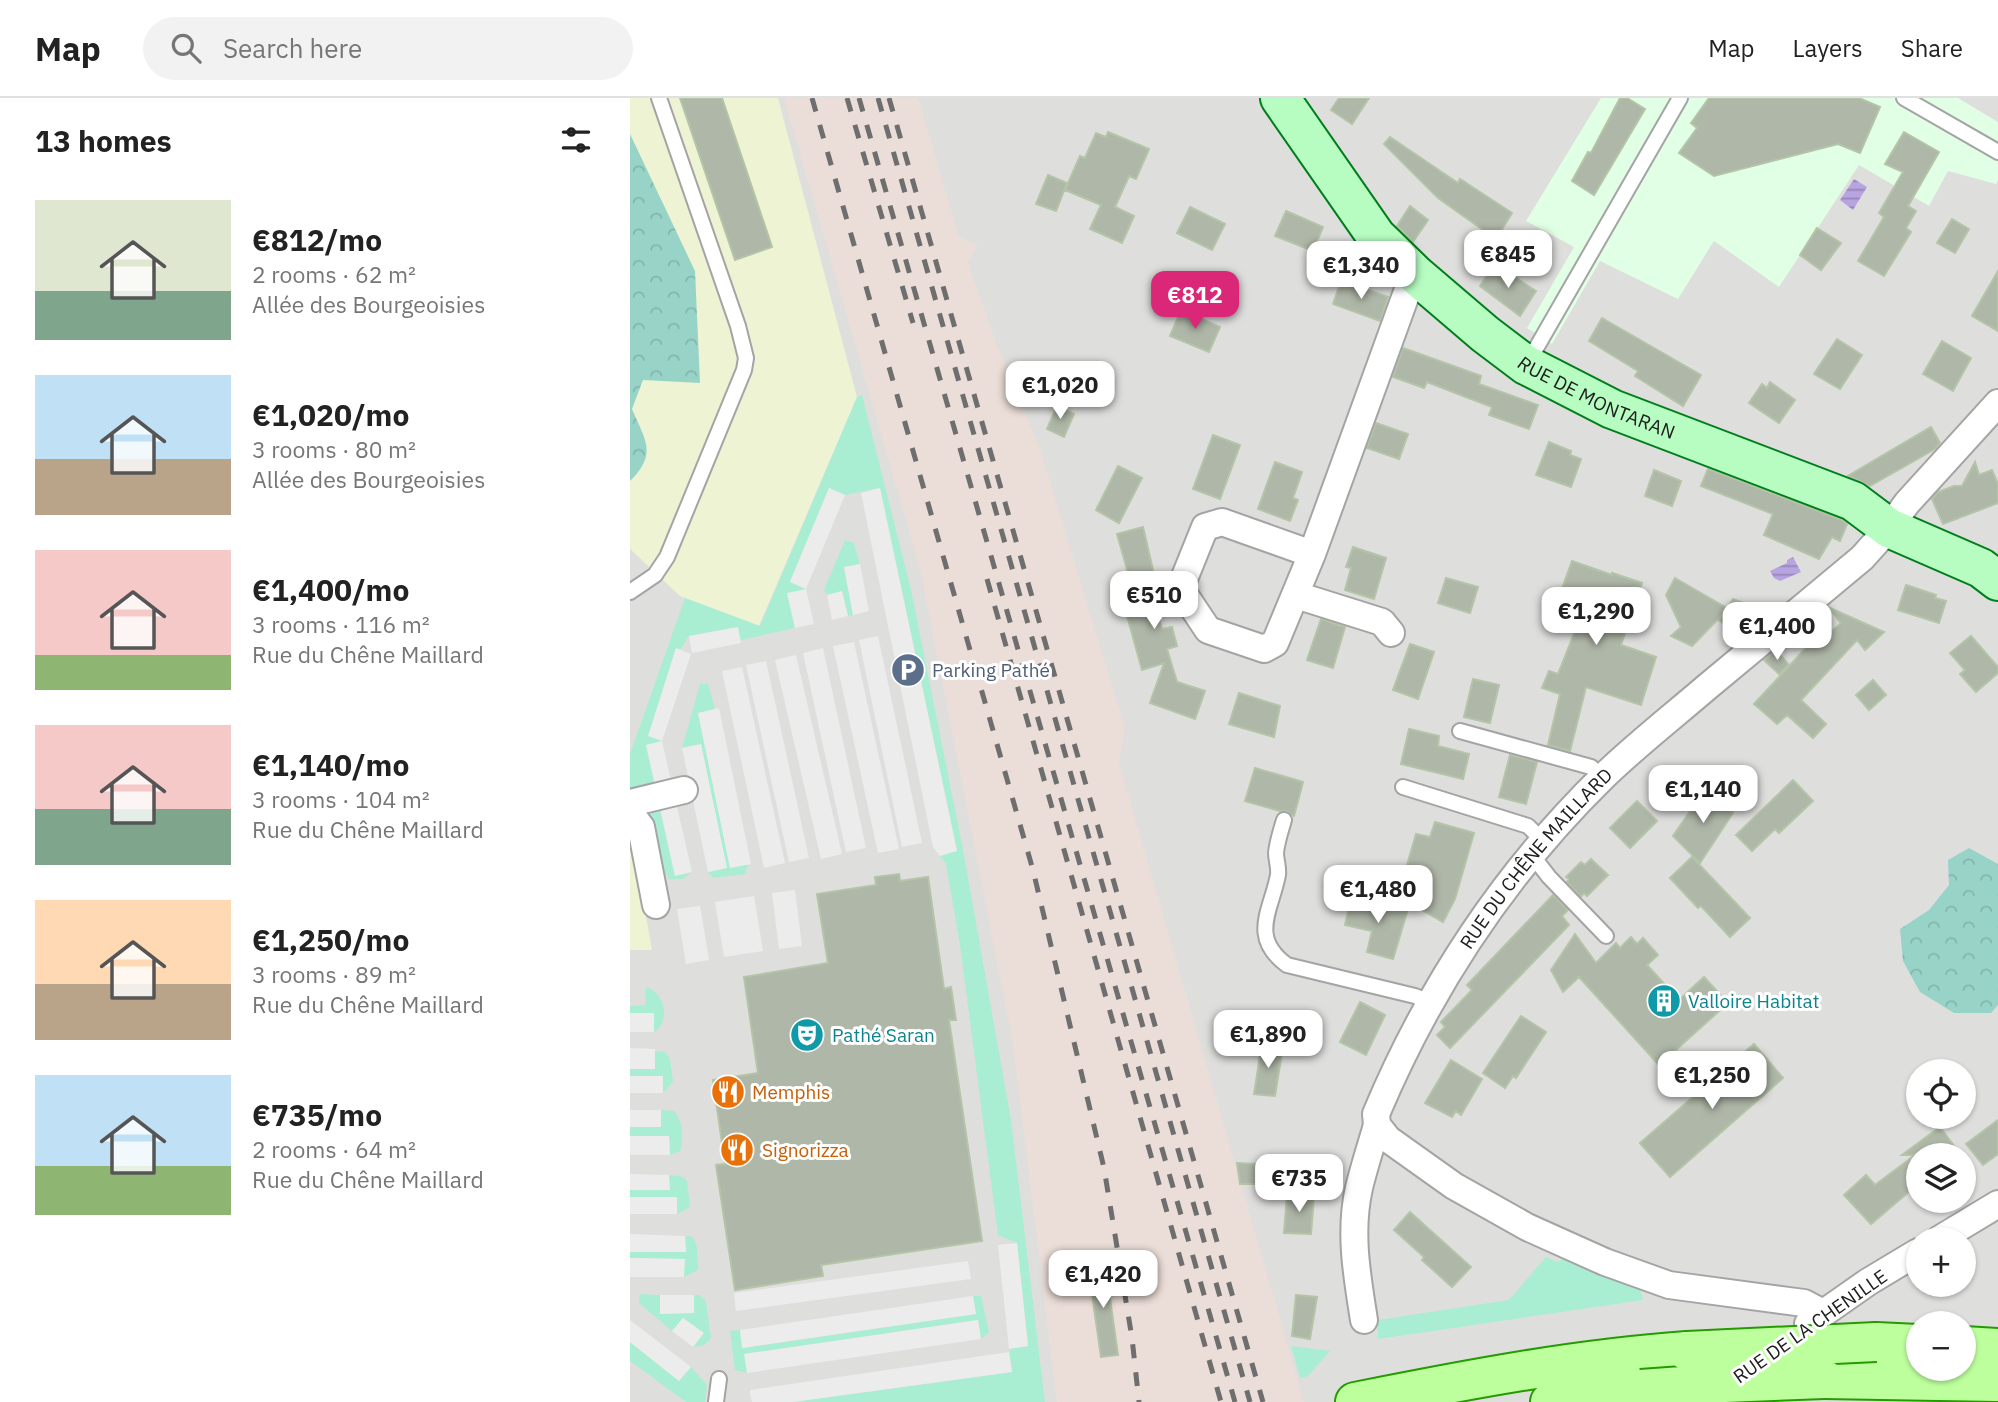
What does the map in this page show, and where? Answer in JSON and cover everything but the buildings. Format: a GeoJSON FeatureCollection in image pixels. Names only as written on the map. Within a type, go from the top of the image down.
{"type":"FeatureCollection","features":[{"type":"Feature","properties":{"kind":"main road"},"geometry":{"type":"LineString","coordinates":[[1355,1402],[1505,1372],[1622,1356],[1876,1342],[1906,1343]]}},
{"type":"Feature","properties":{"kind":"main road"},"geometry":{"type":"LineString","coordinates":[[1976,1347],[1998,1348]]}},
{"type":"Feature","properties":{"kind":"main road"},"geometry":{"type":"LineString","coordinates":[[1550,1402],[1724,1383],[1824,1379],[1998,1382]]}},
{"type":"Feature","properties":{"kind":"street","name":"RUE DE MONTARAN"},"geometry":{"type":"LineString","coordinates":[[1280,98],[1376,236],[1416,275],[1526,365],[1612,409],[1853,501],[1889,528],[1992,570]]}},
{"type":"Feature","properties":{"kind":"street"},"geometry":{"type":"LineString","coordinates":[[1312,554],[1222,522],[1205,527],[1182,584],[1184,594],[1208,630],[1264,649],[1275,643],[1312,554],[1410,281],[1416,275]]}},
{"type":"Feature","properties":{"kind":"street","name":"RUE DU CHÊNE MAILLARD"},"geometry":{"type":"LineString","coordinates":[[1364,1320],[1355,1263],[1354,1235],[1358,1190],[1377,1125],[1376,1114],[1430,1002],[1479,925],[1537,848],[1603,778],[1862,558],[1907,503],[1998,403]]}},
{"type":"Feature","properties":{"kind":"street"},"geometry":{"type":"LineString","coordinates":[[1296,595],[1382,622],[1391,633]]}},
{"type":"Feature","properties":{"kind":"street"},"geometry":{"type":"LineString","coordinates":[[630,803],[684,790]]}},
{"type":"Feature","properties":{"kind":"street"},"geometry":{"type":"LineString","coordinates":[[630,813],[641,827],[656,905]]}},
{"type":"Feature","properties":{"kind":"street"},"geometry":{"type":"LineString","coordinates":[[1377,1125],[1388,1139],[1454,1186],[1527,1227],[1605,1262],[1670,1285],[1804,1303],[1823,1313]]}},
{"type":"Feature","properties":{"kind":"street"},"geometry":{"type":"LineString","coordinates":[[1960,1227],[1998,1204]]}},
{"type":"Feature","properties":{"kind":"street","name":"RUE DE LA CHENILLE"},"geometry":{"type":"LineString","coordinates":[[1704,1402],[1823,1313],[1906,1260]]}},
{"type":"Feature","properties":{"kind":"lane"},"geometry":{"type":"LineString","coordinates":[[630,592],[655,575],[667,557],[744,370],[746,358],[728,294],[659,98]]}},
{"type":"Feature","properties":{"kind":"lane"},"geometry":{"type":"LineString","coordinates":[[1526,365],[1680,98]]}},
{"type":"Feature","properties":{"kind":"lane"},"geometry":{"type":"LineString","coordinates":[[1904,98],[1998,152]]}},
{"type":"Feature","properties":{"kind":"lane"},"geometry":{"type":"LineString","coordinates":[[1460,731],[1591,767],[1603,778]]}},
{"type":"Feature","properties":{"kind":"lane"},"geometry":{"type":"LineString","coordinates":[[1403,787],[1528,827],[1549,877],[1606,936]]}},
{"type":"Feature","properties":{"kind":"lane"},"geometry":{"type":"LineString","coordinates":[[1284,820],[1276,851],[1279,872],[1266,915],[1267,943],[1275,956],[1287,965],[1430,1002]]}},
{"type":"Feature","properties":{"kind":"lane"},"geometry":{"type":"LineString","coordinates":[[716,1402],[719,1379]]}},
{"type":"Feature","properties":{"kind":"shaded area"},"geometry":{"type":"Polygon","coordinates":[[[630,98],[1998,98],[1998,1402],[630,1402],[630,98]]]}},
{"type":"Feature","properties":{"kind":"shaded area"},"geometry":{"type":"Polygon","coordinates":[[[630,98],[778,98],[857,397],[759,626],[680,596],[630,549],[630,98]]]}},
{"type":"Feature","properties":{"kind":"shaded area"},"geometry":{"type":"Polygon","coordinates":[[[784,98],[918,98],[959,237],[978,245],[968,263],[996,342],[1040,449],[1125,728],[1119,763],[1304,1402],[1057,1402],[1012,1038],[920,569],[784,98]]]}},
{"type":"Feature","properties":{"kind":"shaded area"},"geometry":{"type":"Polygon","coordinates":[[[1601,98],[1958,98],[1998,122],[1998,180],[1996,184],[1948,171],[1929,206],[1859,165],[1779,287],[1714,241],[1678,299],[1600,261],[1552,344],[1527,328],[1574,247],[1526,221],[1601,98]]]}},
{"type":"Feature","properties":{"kind":"shaded area"},"geometry":{"type":"Polygon","coordinates":[[[1854,179],[1867,187],[1853,210],[1840,200],[1854,179]]]}},
{"type":"Feature","properties":{"kind":"shaded area"},"geometry":{"type":"Polygon","coordinates":[[[862,395],[911,590],[963,850],[1011,1120],[1045,1402],[793,1402],[1012,1372],[1009,1349],[1028,1346],[1017,1243],[998,1235],[960,945],[946,864],[940,856],[957,850],[880,488],[845,495],[829,488],[790,582],[806,589],[787,594],[795,628],[741,640],[737,627],[689,636],[680,650],[676,648],[649,736],[662,741],[646,745],[655,784],[630,793],[630,754],[685,598],[760,626],[857,397],[862,395]]]}},
{"type":"Feature","properties":{"kind":"shaded area"},"geometry":{"type":"Polygon","coordinates":[[[829,488],[845,495],[806,589],[790,582],[829,488]]]}},
{"type":"Feature","properties":{"kind":"shaded area","name":"Parking Pathé"},"geometry":{"type":"Polygon","coordinates":[[[880,488],[957,851],[940,856],[933,847],[861,493],[880,488]]]}},
{"type":"Feature","properties":{"kind":"shaded area"},"geometry":{"type":"Polygon","coordinates":[[[845,540],[854,543],[860,564],[844,568],[853,615],[848,616],[842,591],[827,595],[824,590],[845,540]]]}},
{"type":"Feature","properties":{"kind":"shaded area"},"geometry":{"type":"Polygon","coordinates":[[[1793,557],[1801,572],[1780,581],[1774,578],[1770,571],[1793,557]]]}},
{"type":"Feature","properties":{"kind":"shaded area"},"geometry":{"type":"Polygon","coordinates":[[[860,564],[869,611],[853,615],[844,567],[860,564]]]}},
{"type":"Feature","properties":{"kind":"shaded area"},"geometry":{"type":"Polygon","coordinates":[[[806,589],[814,624],[795,628],[787,593],[806,589]]]}},
{"type":"Feature","properties":{"kind":"shaded area"},"geometry":{"type":"Polygon","coordinates":[[[842,591],[848,616],[832,620],[827,595],[842,591]]]}},
{"type":"Feature","properties":{"kind":"shaded area"},"geometry":{"type":"Polygon","coordinates":[[[738,627],[741,643],[692,653],[689,636],[738,627]]]}},
{"type":"Feature","properties":{"kind":"shaded area","name":"Parking Pathé"},"geometry":{"type":"Polygon","coordinates":[[[878,636],[922,843],[902,847],[859,640],[878,636]]]}},
{"type":"Feature","properties":{"kind":"shaded area"},"geometry":{"type":"Polygon","coordinates":[[[854,642],[899,849],[878,853],[833,646],[854,642]]]}},
{"type":"Feature","properties":{"kind":"shaded area"},"geometry":{"type":"Polygon","coordinates":[[[676,648],[691,654],[662,741],[648,736],[676,648]]]}},
{"type":"Feature","properties":{"kind":"shaded area"},"geometry":{"type":"Polygon","coordinates":[[[823,648],[866,848],[846,852],[803,653],[823,648]]]}},
{"type":"Feature","properties":{"kind":"shaded area"},"geometry":{"type":"Polygon","coordinates":[[[796,655],[842,854],[821,859],[775,660],[796,655]]]}},
{"type":"Feature","properties":{"kind":"shaded area"},"geometry":{"type":"Polygon","coordinates":[[[766,661],[809,858],[789,862],[746,665],[766,661]]]}},
{"type":"Feature","properties":{"kind":"shaded area"},"geometry":{"type":"Polygon","coordinates":[[[742,667],[785,863],[764,868],[722,671],[742,667]]]}},
{"type":"Feature","properties":{"kind":"shaded area"},"geometry":{"type":"Polygon","coordinates":[[[700,684],[708,684],[715,709],[698,713],[730,867],[748,865],[745,874],[713,878],[708,872],[726,868],[701,744],[682,748],[700,684]]]}},
{"type":"Feature","properties":{"kind":"shaded area"},"geometry":{"type":"Polygon","coordinates":[[[719,708],[751,864],[730,868],[698,713],[719,708]]]}},
{"type":"Feature","properties":{"kind":"shaded area"},"geometry":{"type":"Polygon","coordinates":[[[662,741],[692,872],[675,876],[646,745],[662,741]]]}},
{"type":"Feature","properties":{"kind":"shaded area"},"geometry":{"type":"Polygon","coordinates":[[[701,744],[727,868],[708,872],[682,748],[701,744]]]}},
{"type":"Feature","properties":{"kind":"shaded area"},"geometry":{"type":"Polygon","coordinates":[[[653,806],[659,806],[675,876],[692,872],[683,879],[669,879],[662,869],[650,812],[653,806]]]}},
{"type":"Feature","properties":{"kind":"shaded area"},"geometry":{"type":"Polygon","coordinates":[[[630,827],[652,950],[630,950],[630,827]]]}},
{"type":"Feature","properties":{"kind":"shaded area"},"geometry":{"type":"Polygon","coordinates":[[[795,890],[802,946],[779,949],[772,893],[795,890]]]}},
{"type":"Feature","properties":{"kind":"shaded area"},"geometry":{"type":"Polygon","coordinates":[[[754,896],[763,951],[724,957],[715,902],[754,896]]]}},
{"type":"Feature","properties":{"kind":"shaded area"},"geometry":{"type":"Polygon","coordinates":[[[700,906],[709,960],[686,964],[677,909],[700,906]]]}},
{"type":"Feature","properties":{"kind":"shaded area"},"geometry":{"type":"Polygon","coordinates":[[[646,987],[658,995],[664,1008],[663,1021],[654,1032],[654,1013],[630,1013],[630,1006],[645,1005],[646,987]]]}},
{"type":"Feature","properties":{"kind":"shaded area"},"geometry":{"type":"Polygon","coordinates":[[[630,1013],[654,1013],[654,1032],[630,1032],[630,1013]]]}},
{"type":"Feature","properties":{"kind":"shaded area"},"geometry":{"type":"Polygon","coordinates":[[[630,1048],[655,1049],[655,1069],[630,1069],[630,1048]]]}},
{"type":"Feature","properties":{"kind":"shaded area"},"geometry":{"type":"Polygon","coordinates":[[[655,1051],[665,1052],[670,1059],[673,1082],[663,1093],[662,1076],[630,1076],[630,1069],[655,1069],[655,1051]]]}},
{"type":"Feature","properties":{"kind":"shaded area"},"geometry":{"type":"Polygon","coordinates":[[[630,1076],[663,1076],[663,1093],[630,1093],[630,1076]]]}},
{"type":"Feature","properties":{"kind":"shaded area"},"geometry":{"type":"Polygon","coordinates":[[[630,1110],[661,1110],[661,1127],[630,1127],[630,1110]]]}},
{"type":"Feature","properties":{"kind":"shaded area"},"geometry":{"type":"Polygon","coordinates":[[[661,1110],[674,1111],[681,1125],[680,1151],[670,1155],[669,1136],[630,1136],[630,1127],[661,1127],[661,1110]]]}},
{"type":"Feature","properties":{"kind":"shaded area"},"geometry":{"type":"Polygon","coordinates":[[[630,1136],[669,1136],[670,1155],[630,1155],[630,1136]]]}},
{"type":"Feature","properties":{"kind":"shaded area"},"geometry":{"type":"Polygon","coordinates":[[[630,1174],[669,1175],[670,1190],[630,1190],[630,1174]]]}},
{"type":"Feature","properties":{"kind":"shaded area"},"geometry":{"type":"Polygon","coordinates":[[[669,1175],[681,1176],[687,1181],[690,1207],[677,1214],[677,1197],[630,1197],[630,1190],[669,1190],[669,1175]]]}},
{"type":"Feature","properties":{"kind":"shaded area"},"geometry":{"type":"Polygon","coordinates":[[[630,1197],[677,1197],[677,1214],[630,1214],[630,1197]]]}},
{"type":"Feature","properties":{"kind":"shaded area"},"geometry":{"type":"Polygon","coordinates":[[[630,1234],[685,1236],[686,1252],[630,1252],[630,1234]]]}},
{"type":"Feature","properties":{"kind":"shaded area"},"geometry":{"type":"Polygon","coordinates":[[[685,1236],[693,1237],[697,1247],[698,1270],[684,1277],[684,1259],[630,1258],[630,1252],[685,1252],[685,1236]]]}},
{"type":"Feature","properties":{"kind":"shaded area"},"geometry":{"type":"Polygon","coordinates":[[[1017,1243],[1028,1346],[1009,1349],[998,1245],[1017,1243]]]}},
{"type":"Feature","properties":{"kind":"shaded area"},"geometry":{"type":"Polygon","coordinates":[[[1546,1257],[1557,1262],[1566,1258],[1640,1289],[1643,1300],[1378,1339],[1378,1320],[1509,1300],[1546,1257]]]}},
{"type":"Feature","properties":{"kind":"shaded area"},"geometry":{"type":"Polygon","coordinates":[[[630,1258],[685,1259],[684,1277],[630,1277],[630,1258]]]}},
{"type":"Feature","properties":{"kind":"shaded area"},"geometry":{"type":"Polygon","coordinates":[[[968,1261],[971,1279],[736,1311],[734,1293],[968,1261]]]}},
{"type":"Feature","properties":{"kind":"shaded area"},"geometry":{"type":"Polygon","coordinates":[[[640,1294],[660,1295],[660,1314],[694,1312],[694,1295],[700,1295],[706,1302],[711,1338],[704,1345],[693,1347],[703,1333],[683,1318],[672,1331],[639,1303],[640,1294]]]}},
{"type":"Feature","properties":{"kind":"shaded area"},"geometry":{"type":"Polygon","coordinates":[[[660,1295],[694,1295],[694,1313],[660,1314],[660,1295]]]}},
{"type":"Feature","properties":{"kind":"shaded area"},"geometry":{"type":"Polygon","coordinates":[[[973,1296],[981,1296],[989,1332],[981,1339],[978,1320],[745,1354],[747,1373],[735,1370],[730,1331],[740,1330],[743,1348],[975,1314],[973,1296]]]}},
{"type":"Feature","properties":{"kind":"shaded area"},"geometry":{"type":"Polygon","coordinates":[[[973,1296],[976,1314],[742,1348],[740,1330],[973,1296]]]}},
{"type":"Feature","properties":{"kind":"shaded area"},"geometry":{"type":"Polygon","coordinates":[[[683,1318],[704,1333],[693,1347],[672,1331],[683,1318]]]}},
{"type":"Feature","properties":{"kind":"shaded area"},"geometry":{"type":"Polygon","coordinates":[[[630,1320],[691,1367],[679,1381],[630,1342],[630,1320]]]}},
{"type":"Feature","properties":{"kind":"shaded area"},"geometry":{"type":"Polygon","coordinates":[[[978,1320],[981,1339],[747,1373],[744,1354],[978,1320]]]}},
{"type":"Feature","properties":{"kind":"shaded area"},"geometry":{"type":"Polygon","coordinates":[[[630,1342],[679,1381],[691,1367],[707,1385],[705,1402],[686,1402],[630,1361],[630,1342]]]}},
{"type":"Feature","properties":{"kind":"shaded area"},"geometry":{"type":"Polygon","coordinates":[[[1291,1346],[1330,1351],[1308,1376],[1300,1378],[1291,1346]]]}},
{"type":"Feature","properties":{"kind":"shaded area"},"geometry":{"type":"Polygon","coordinates":[[[1009,1352],[1012,1372],[793,1402],[752,1402],[750,1394],[750,1390],[1009,1352]]]}},
{"type":"Feature","properties":{"kind":"green space"},"geometry":{"type":"Polygon","coordinates":[[[630,134],[695,271],[700,383],[643,380],[632,409],[644,438],[646,454],[639,471],[630,481],[630,134]]]}},
{"type":"Feature","properties":{"kind":"green space"},"geometry":{"type":"Polygon","coordinates":[[[1969,848],[1998,864],[1998,1005],[1991,1013],[1954,1013],[1920,992],[1903,961],[1900,929],[1929,910],[1949,885],[1948,860],[1969,848]]]}},
{"type":"Feature","properties":{"kind":"railway"},"geometry":{"type":"LineString","coordinates":[[812,98],[1033,870],[1104,1168],[1132,1338],[1139,1402]]}},
{"type":"Feature","properties":{"kind":"railway"},"geometry":{"type":"LineString","coordinates":[[847,98],[913,323]]}},
{"type":"Feature","properties":{"kind":"railway"},"geometry":{"type":"LineString","coordinates":[[859,98],[1235,1402]]}},
{"type":"Feature","properties":{"kind":"railway"},"geometry":{"type":"LineString","coordinates":[[878,98],[1250,1402]]}},
{"type":"Feature","properties":{"kind":"railway"},"geometry":{"type":"LineString","coordinates":[[889,98],[1263,1402]]}},
{"type":"Feature","properties":{"kind":"railway"},"geometry":{"type":"LineString","coordinates":[[987,579],[1221,1402]]}},
{"type":"Feature","properties":{"kind":"place","name":"Parking Pathé"},"geometry":{"type":"Point","coordinates":[908,670]}},
{"type":"Feature","properties":{"kind":"place","name":"Valloire Habitat"},"geometry":{"type":"Point","coordinates":[1664,1001]}},
{"type":"Feature","properties":{"kind":"place","name":"Pathé Saran"},"geometry":{"type":"Point","coordinates":[807,1035]}},
{"type":"Feature","properties":{"kind":"place","name":"Memphis"},"geometry":{"type":"Point","coordinates":[728,1092]}},
{"type":"Feature","properties":{"kind":"place","name":"Signorizza"},"geometry":{"type":"Point","coordinates":[737,1150]}}]}
